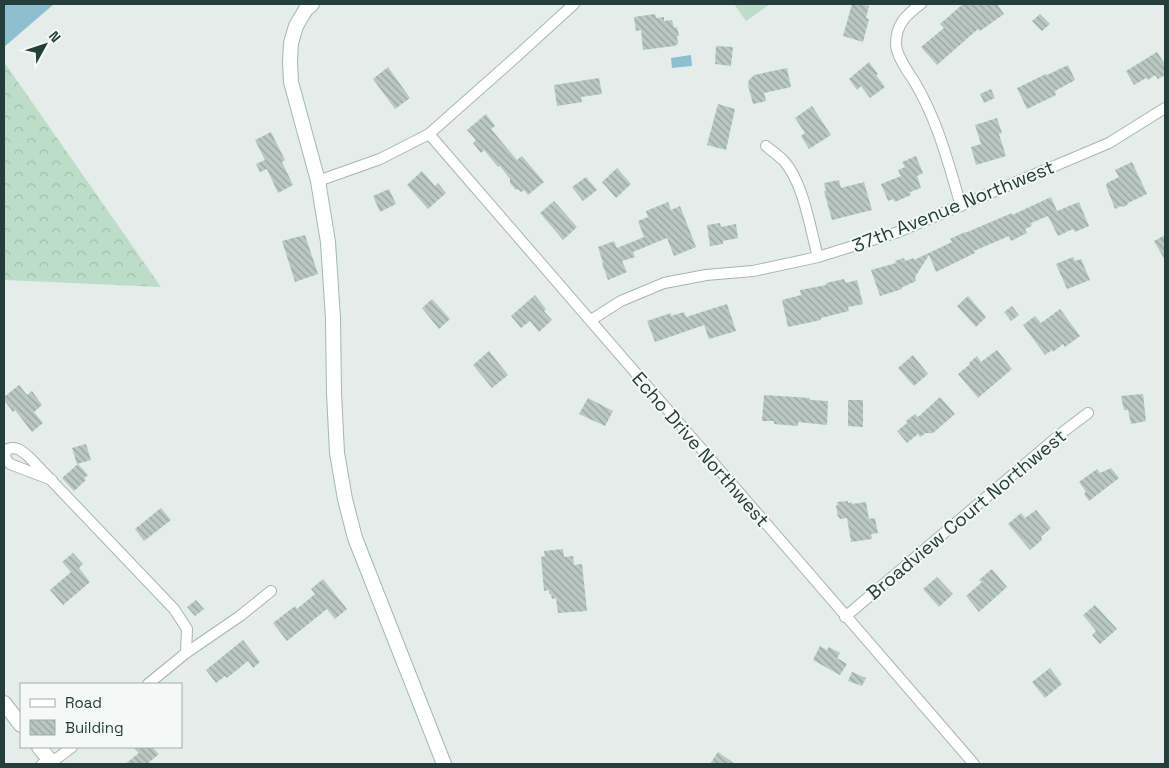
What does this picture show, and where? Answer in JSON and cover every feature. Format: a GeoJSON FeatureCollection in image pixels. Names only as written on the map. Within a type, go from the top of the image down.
{"type":"FeatureCollection","features":[{"type":"Feature","properties":{"kind":"street"},"geometry":{"type":"LineString","coordinates":[[312,4],[296,26],[290,62],[291,82],[318,181],[328,242],[333,318],[337,453],[345,499],[355,538],[444,764]]}},
{"type":"Feature","properties":{"kind":"street"},"geometry":{"type":"LineString","coordinates":[[318,181],[380,159],[429,134],[574,4]]}},
{"type":"Feature","properties":{"kind":"street"},"geometry":{"type":"LineString","coordinates":[[921,4],[906,16],[898,29],[896,46],[937,126],[961,206]]}},
{"type":"Feature","properties":{"kind":"street","name":"37th Avenue Northwest"},"geometry":{"type":"LineString","coordinates":[[590,320],[621,301],[664,283],[706,275],[753,271],[818,257],[898,232],[1109,142],[1165,108]]}},
{"type":"Feature","properties":{"kind":"street","name":"Echo Drive Northwest"},"geometry":{"type":"LineString","coordinates":[[429,134],[974,764]]}},
{"type":"Feature","properties":{"kind":"street"},"geometry":{"type":"LineString","coordinates":[[766,146],[784,161],[796,179],[818,257]]}},
{"type":"Feature","properties":{"kind":"street","name":"Broadview Court Northwest"},"geometry":{"type":"LineString","coordinates":[[845,616],[1088,413]]}},
{"type":"Feature","properties":{"kind":"street"},"geometry":{"type":"LineString","coordinates":[[52,480],[174,609],[187,629],[186,653]]}},
{"type":"Feature","properties":{"kind":"street"},"geometry":{"type":"LineString","coordinates":[[149,683],[186,653],[240,616],[271,591]]}},
{"type":"Feature","properties":{"kind":"street"},"geometry":{"type":"LineString","coordinates":[[4,703],[20,724]]}},
{"type":"Feature","properties":{"kind":"street"},"geometry":{"type":"LineString","coordinates":[[40,748],[48,763],[71,748]]}},
{"type":"Feature","properties":{"kind":"green space"},"geometry":{"type":"Polygon","coordinates":[[[734,4],[770,4],[746,21],[734,4]]]}},
{"type":"Feature","properties":{"kind":"green space"},"geometry":{"type":"Polygon","coordinates":[[[4,62],[161,287],[4,280],[4,62]]]}},
{"type":"Feature","properties":{"kind":"water"},"geometry":{"type":"Polygon","coordinates":[[[4,4],[54,4],[4,47],[4,4]]]}},
{"type":"Feature","properties":{"kind":"water"},"geometry":{"type":"Polygon","coordinates":[[[691,55],[692,66],[672,68],[671,58],[691,55]]]}},
{"type":"Feature","properties":{"kind":"building"},"geometry":{"type":"Polygon","coordinates":[[[852,4],[869,6],[866,18],[869,19],[863,42],[843,36],[852,4]]]}},
{"type":"Feature","properties":{"kind":"building"},"geometry":{"type":"Polygon","coordinates":[[[963,4],[997,4],[1004,14],[980,31],[978,29],[937,65],[921,47],[944,28],[940,24],[963,4]]]}},
{"type":"Feature","properties":{"kind":"building"},"geometry":{"type":"Polygon","coordinates":[[[655,14],[656,18],[664,17],[664,21],[672,20],[674,28],[677,27],[678,44],[643,50],[641,30],[636,31],[634,17],[655,14]]]}},
{"type":"Feature","properties":{"kind":"building"},"geometry":{"type":"Polygon","coordinates":[[[1040,14],[1050,24],[1042,31],[1032,21],[1040,14]]]}},
{"type":"Feature","properties":{"kind":"building"},"geometry":{"type":"Polygon","coordinates":[[[716,46],[733,47],[731,66],[715,64],[716,46]]]}},
{"type":"Feature","properties":{"kind":"building"},"geometry":{"type":"Polygon","coordinates":[[[1157,52],[1165,64],[1165,75],[1158,79],[1155,75],[1148,80],[1146,78],[1134,85],[1126,71],[1157,52]]]}},
{"type":"Feature","properties":{"kind":"building"},"geometry":{"type":"Polygon","coordinates":[[[869,62],[885,87],[870,98],[861,86],[857,90],[849,79],[869,62]]]}},
{"type":"Feature","properties":{"kind":"building"},"geometry":{"type":"Polygon","coordinates":[[[1068,65],[1075,80],[1055,91],[1056,95],[1027,109],[1017,88],[1068,65]]]}},
{"type":"Feature","properties":{"kind":"building"},"geometry":{"type":"Polygon","coordinates":[[[388,67],[410,98],[395,109],[373,79],[388,67]]]}},
{"type":"Feature","properties":{"kind":"building"},"geometry":{"type":"Polygon","coordinates":[[[787,68],[791,87],[764,93],[766,101],[753,104],[748,85],[749,80],[754,75],[787,68]]]}},
{"type":"Feature","properties":{"kind":"building"},"geometry":{"type":"Polygon","coordinates":[[[599,78],[602,94],[581,97],[582,102],[557,106],[554,85],[599,78]]]}},
{"type":"Feature","properties":{"kind":"building"},"geometry":{"type":"Polygon","coordinates":[[[991,89],[995,98],[984,103],[980,94],[991,89]]]}},
{"type":"Feature","properties":{"kind":"building"},"geometry":{"type":"Polygon","coordinates":[[[718,104],[735,109],[726,150],[707,145],[718,104]]]}},
{"type":"Feature","properties":{"kind":"building"},"geometry":{"type":"Polygon","coordinates":[[[812,106],[831,135],[809,149],[801,136],[805,133],[795,118],[812,106]]]}},
{"type":"Feature","properties":{"kind":"building"},"geometry":{"type":"Polygon","coordinates":[[[486,114],[495,126],[491,129],[517,160],[522,156],[544,182],[528,195],[524,190],[521,192],[518,189],[516,190],[500,166],[498,167],[484,150],[481,153],[473,143],[476,140],[467,130],[486,114]]]}},
{"type":"Feature","properties":{"kind":"building"},"geometry":{"type":"Polygon","coordinates":[[[997,118],[1002,133],[999,134],[1006,156],[976,165],[971,147],[981,144],[975,125],[997,118]]]}},
{"type":"Feature","properties":{"kind":"building"},"geometry":{"type":"Polygon","coordinates":[[[271,132],[285,160],[282,162],[293,185],[278,193],[267,169],[260,172],[256,164],[265,160],[255,140],[271,132]]]}},
{"type":"Feature","properties":{"kind":"building"},"geometry":{"type":"Polygon","coordinates":[[[916,156],[923,173],[917,176],[921,188],[910,192],[911,195],[895,202],[893,199],[888,201],[881,184],[901,176],[898,170],[905,167],[902,162],[916,156]]]}},
{"type":"Feature","properties":{"kind":"building"},"geometry":{"type":"Polygon","coordinates":[[[1132,162],[1147,194],[1123,207],[1115,209],[1106,186],[1107,183],[1119,177],[1115,170],[1132,162]]]}},
{"type":"Feature","properties":{"kind":"building"},"geometry":{"type":"Polygon","coordinates":[[[617,168],[631,184],[616,198],[602,182],[617,168]]]}},
{"type":"Feature","properties":{"kind":"building"},"geometry":{"type":"Polygon","coordinates":[[[422,171],[435,186],[438,183],[446,193],[428,209],[407,185],[422,171]]]}},
{"type":"Feature","properties":{"kind":"building"},"geometry":{"type":"Polygon","coordinates":[[[586,177],[597,190],[583,201],[572,187],[586,177]]]}},
{"type":"Feature","properties":{"kind":"building"},"geometry":{"type":"Polygon","coordinates":[[[839,180],[841,188],[864,182],[872,210],[832,220],[824,191],[826,191],[824,183],[839,180]]]}},
{"type":"Feature","properties":{"kind":"building"},"geometry":{"type":"Polygon","coordinates":[[[389,189],[396,204],[380,212],[373,196],[389,189]]]}},
{"type":"Feature","properties":{"kind":"building"},"geometry":{"type":"Polygon","coordinates":[[[1051,197],[1057,211],[1079,202],[1089,226],[1075,232],[1073,229],[1058,236],[1048,216],[1031,223],[1032,226],[1025,229],[1027,233],[1011,241],[1009,236],[974,251],[975,253],[936,272],[929,255],[915,277],[916,281],[902,289],[880,296],[871,270],[896,263],[895,261],[904,258],[905,261],[914,258],[914,260],[952,242],[950,239],[965,232],[1012,213],[1012,215],[1051,197]]]}},
{"type":"Feature","properties":{"kind":"building"},"geometry":{"type":"Polygon","coordinates":[[[554,201],[577,227],[563,240],[540,213],[554,201]]]}},
{"type":"Feature","properties":{"kind":"building"},"geometry":{"type":"Polygon","coordinates":[[[668,202],[671,210],[680,206],[696,247],[674,256],[667,238],[633,252],[635,257],[622,261],[627,272],[608,280],[598,247],[614,241],[617,248],[644,237],[638,221],[648,217],[646,211],[668,202]]]}},
{"type":"Feature","properties":{"kind":"building"},"geometry":{"type":"Polygon","coordinates":[[[720,223],[721,227],[736,224],[738,238],[723,241],[723,244],[710,246],[707,225],[720,223]]]}},
{"type":"Feature","properties":{"kind":"building"},"geometry":{"type":"Polygon","coordinates":[[[305,235],[318,274],[295,282],[282,241],[305,235]]]}},
{"type":"Feature","properties":{"kind":"building"},"geometry":{"type":"Polygon","coordinates":[[[1165,235],[1165,260],[1154,241],[1165,235]]]}},
{"type":"Feature","properties":{"kind":"building"},"geometry":{"type":"Polygon","coordinates":[[[1073,257],[1075,261],[1081,259],[1090,280],[1067,289],[1056,264],[1073,257]]]}},
{"type":"Feature","properties":{"kind":"building"},"geometry":{"type":"Polygon","coordinates":[[[844,279],[846,283],[857,280],[863,304],[848,307],[849,311],[821,318],[821,320],[788,327],[782,300],[801,295],[800,290],[844,279]]]}},
{"type":"Feature","properties":{"kind":"building"},"geometry":{"type":"Polygon","coordinates":[[[535,295],[546,309],[544,311],[552,320],[539,332],[530,321],[521,328],[511,316],[535,295]]]}},
{"type":"Feature","properties":{"kind":"building"},"geometry":{"type":"Polygon","coordinates":[[[968,296],[986,317],[976,327],[957,306],[968,296]]]}},
{"type":"Feature","properties":{"kind":"building"},"geometry":{"type":"Polygon","coordinates":[[[432,299],[450,319],[439,329],[422,308],[432,299]]]}},
{"type":"Feature","properties":{"kind":"building"},"geometry":{"type":"Polygon","coordinates":[[[727,304],[736,331],[709,339],[704,325],[655,342],[647,321],[671,313],[671,316],[684,312],[686,317],[727,304]]]}},
{"type":"Feature","properties":{"kind":"building"},"geometry":{"type":"Polygon","coordinates":[[[1012,306],[1019,315],[1011,321],[1004,312],[1012,306]]]}},
{"type":"Feature","properties":{"kind":"building"},"geometry":{"type":"Polygon","coordinates":[[[1060,309],[1080,336],[1065,347],[1063,344],[1053,352],[1052,350],[1045,355],[1023,325],[1035,316],[1041,323],[1060,309]]]}},
{"type":"Feature","properties":{"kind":"building"},"geometry":{"type":"Polygon","coordinates":[[[997,350],[1012,369],[978,398],[958,374],[977,356],[981,362],[997,350]]]}},
{"type":"Feature","properties":{"kind":"building"},"geometry":{"type":"Polygon","coordinates":[[[489,351],[508,375],[492,388],[473,365],[489,351]]]}},
{"type":"Feature","properties":{"kind":"building"},"geometry":{"type":"Polygon","coordinates":[[[913,355],[928,374],[914,386],[898,368],[913,355]]]}},
{"type":"Feature","properties":{"kind":"building"},"geometry":{"type":"Polygon","coordinates":[[[19,385],[27,395],[32,391],[42,405],[34,412],[43,423],[32,432],[15,410],[13,412],[4,400],[4,397],[19,385]]]}},
{"type":"Feature","properties":{"kind":"building"},"geometry":{"type":"Polygon","coordinates":[[[1143,394],[1146,421],[1131,424],[1128,410],[1124,410],[1121,396],[1143,394]]]}},
{"type":"Feature","properties":{"kind":"building"},"geometry":{"type":"Polygon","coordinates":[[[764,395],[828,401],[827,425],[798,422],[798,426],[774,424],[774,421],[762,421],[764,395]]]}},
{"type":"Feature","properties":{"kind":"building"},"geometry":{"type":"Polygon","coordinates":[[[940,397],[955,414],[933,433],[926,433],[920,437],[918,434],[907,443],[897,431],[907,423],[906,421],[915,414],[918,417],[940,397]]]}},
{"type":"Feature","properties":{"kind":"building"},"geometry":{"type":"Polygon","coordinates":[[[588,398],[613,411],[605,426],[579,414],[588,398]]]}},
{"type":"Feature","properties":{"kind":"building"},"geometry":{"type":"Polygon","coordinates":[[[848,400],[863,400],[863,427],[848,426],[848,400]]]}},
{"type":"Feature","properties":{"kind":"building"},"geometry":{"type":"Polygon","coordinates":[[[86,444],[91,460],[77,464],[72,448],[86,444]]]}},
{"type":"Feature","properties":{"kind":"building"},"geometry":{"type":"Polygon","coordinates":[[[78,464],[88,475],[84,478],[86,480],[74,491],[62,478],[78,464]]]}},
{"type":"Feature","properties":{"kind":"building"},"geometry":{"type":"Polygon","coordinates":[[[1111,468],[1119,478],[1089,501],[1084,494],[1086,492],[1079,482],[1097,469],[1100,473],[1111,468]]]}},
{"type":"Feature","properties":{"kind":"building"},"geometry":{"type":"Polygon","coordinates":[[[848,501],[848,503],[852,502],[852,504],[866,502],[869,519],[875,518],[878,533],[871,534],[872,539],[851,542],[847,518],[840,519],[838,517],[836,505],[838,505],[837,502],[848,501]]]}},
{"type":"Feature","properties":{"kind":"building"},"geometry":{"type":"Polygon","coordinates":[[[161,508],[171,520],[144,541],[135,529],[161,508]]]}},
{"type":"Feature","properties":{"kind":"building"},"geometry":{"type":"Polygon","coordinates":[[[1036,510],[1051,528],[1041,537],[1042,540],[1030,550],[1008,524],[1021,513],[1025,518],[1036,510]]]}},
{"type":"Feature","properties":{"kind":"building"},"geometry":{"type":"Polygon","coordinates":[[[563,549],[564,557],[573,556],[574,565],[582,564],[587,611],[558,613],[556,598],[552,599],[549,590],[544,591],[541,557],[545,556],[544,551],[563,549]]]}},
{"type":"Feature","properties":{"kind":"building"},"geometry":{"type":"Polygon","coordinates":[[[73,553],[83,564],[79,568],[90,582],[63,605],[50,590],[71,572],[62,562],[73,553]]]}},
{"type":"Feature","properties":{"kind":"building"},"geometry":{"type":"Polygon","coordinates":[[[992,569],[1007,587],[979,612],[966,596],[982,582],[979,580],[992,569]]]}},
{"type":"Feature","properties":{"kind":"building"},"geometry":{"type":"Polygon","coordinates":[[[937,577],[953,594],[939,607],[923,589],[937,577]]]}},
{"type":"Feature","properties":{"kind":"building"},"geometry":{"type":"Polygon","coordinates":[[[323,579],[347,609],[335,619],[327,609],[287,641],[273,623],[295,606],[297,609],[315,594],[311,589],[323,579]]]}},
{"type":"Feature","properties":{"kind":"building"},"geometry":{"type":"Polygon","coordinates":[[[196,600],[204,609],[195,616],[187,607],[196,600]]]}},
{"type":"Feature","properties":{"kind":"building"},"geometry":{"type":"Polygon","coordinates":[[[1095,605],[1117,629],[1100,644],[1092,635],[1096,631],[1083,615],[1095,605]]]}},
{"type":"Feature","properties":{"kind":"building"},"geometry":{"type":"Polygon","coordinates":[[[243,640],[260,662],[253,668],[248,661],[227,678],[225,676],[216,683],[206,670],[243,640]]]}},
{"type":"Feature","properties":{"kind":"building"},"geometry":{"type":"Polygon","coordinates":[[[820,646],[827,650],[829,647],[840,653],[837,658],[847,664],[840,675],[813,660],[820,646]]]}},
{"type":"Feature","properties":{"kind":"building"},"geometry":{"type":"Polygon","coordinates":[[[1050,668],[1062,684],[1045,698],[1032,682],[1050,668]]]}},
{"type":"Feature","properties":{"kind":"building"},"geometry":{"type":"Polygon","coordinates":[[[852,672],[866,678],[862,686],[848,681],[852,672]]]}},
{"type":"Feature","properties":{"kind":"building"},"geometry":{"type":"Polygon","coordinates":[[[134,748],[153,748],[159,754],[147,764],[125,764],[139,753],[134,748]]]}},
{"type":"Feature","properties":{"kind":"building"},"geometry":{"type":"Polygon","coordinates":[[[718,752],[735,764],[710,764],[718,752]]]}}]}
